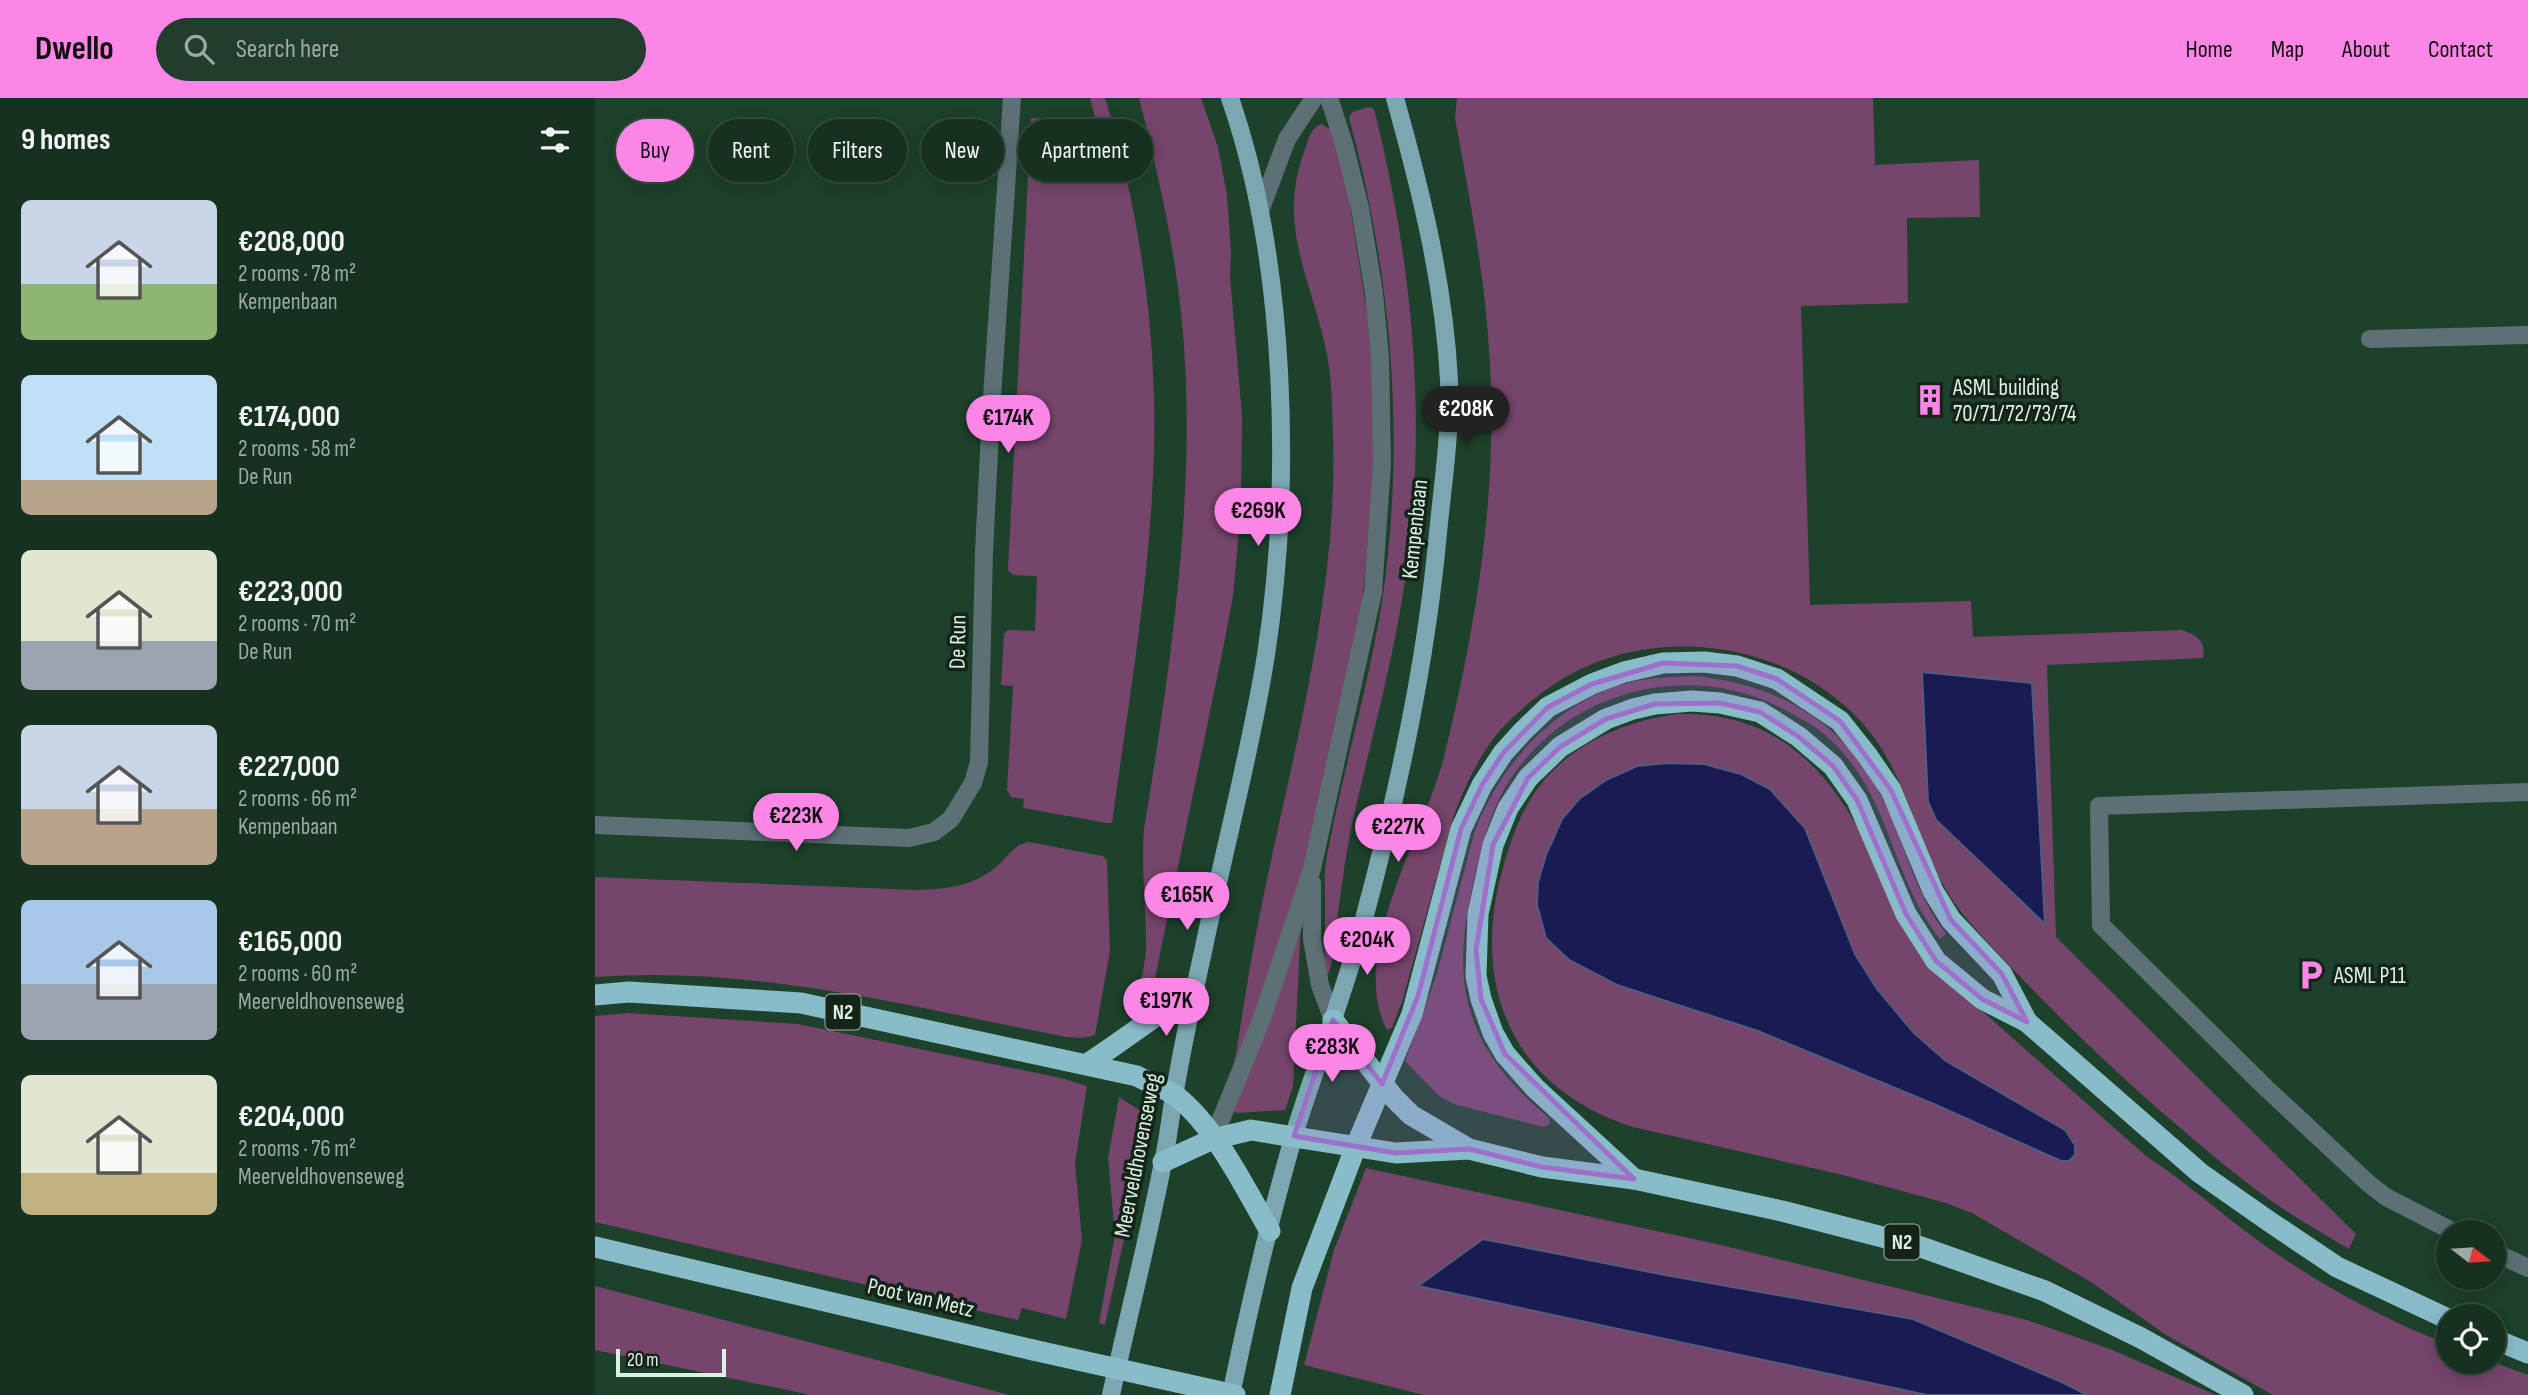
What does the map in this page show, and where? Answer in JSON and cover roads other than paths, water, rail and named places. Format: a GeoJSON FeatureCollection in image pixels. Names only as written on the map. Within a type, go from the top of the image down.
{"type":"FeatureCollection","features":[{"type":"Feature","properties":{"kind":"highway"},"geometry":{"type":"LineString","coordinates":[[1280,1395],[1302,1288],[1356,1146],[1418,996],[1461,829],[1489,774],[1522,732],[1548,708],[1592,684],[1624,672],[1663,663],[1704,662],[1737,666],[1777,678],[1840,721],[1891,790],[1933,891],[1951,920],[2002,974],[2027,1022]]}},
{"type":"Feature","properties":{"kind":"highway"},"geometry":{"type":"LineString","coordinates":[[1634,1179],[1535,1088],[1505,1054],[1493,1033],[1476,976],[1478,914],[1493,845],[1508,808],[1528,778],[1560,747],[1605,719],[1633,709],[1692,701],[1720,703],[1760,712],[1799,737],[1833,766],[1857,800],[1906,914],[1936,961],[1982,999],[2027,1022],[2220,1187],[2337,1267],[2436,1313]]}},
{"type":"Feature","properties":{"kind":"highway"},"geometry":{"type":"LineString","coordinates":[[1087,1065],[1195,989]]}},
{"type":"Feature","properties":{"kind":"highway","name":"N2"},"geometry":{"type":"LineString","coordinates":[[595,995],[629,992],[801,1003],[1137,1076],[1174,1094]]}},
{"type":"Feature","properties":{"kind":"highway","name":"N2"},"geometry":{"type":"LineString","coordinates":[[1333,1020],[1382,1084],[1411,1115],[1469,1149],[1542,1167],[1634,1179],[1847,1227],[1921,1247],[2045,1291],[2151,1344],[2242,1395]]}},
{"type":"Feature","properties":{"kind":"highway"},"geometry":{"type":"LineString","coordinates":[[1174,1094],[1192,1110],[1231,1164],[1270,1231]]}},
{"type":"Feature","properties":{"kind":"highway"},"geometry":{"type":"LineString","coordinates":[[1163,1162],[1213,1139],[1251,1130],[1294,1136]]}},
{"type":"Feature","properties":{"kind":"highway","name":"N2"},"geometry":{"type":"LineString","coordinates":[[1294,1136],[1395,1153],[1469,1149]]}},
{"type":"Feature","properties":{"kind":"highway","name":"Poot van Metz"},"geometry":{"type":"LineString","coordinates":[[595,1247],[1233,1395]]}},
{"type":"Feature","properties":{"kind":"highway"},"geometry":{"type":"LineString","coordinates":[[2506,1344],[2528,1353]]}},
{"type":"Feature","properties":{"kind":"main road"},"geometry":{"type":"LineString","coordinates":[[1230,98],[1240,127],[1260,211]]}},
{"type":"Feature","properties":{"kind":"main road","name":"Kempenbaan"},"geometry":{"type":"LineString","coordinates":[[1333,1020],[1363,922],[1395,796],[1420,681],[1435,568],[1446,453],[1449,381],[1439,279],[1416,174],[1395,98]]}},
{"type":"Feature","properties":{"kind":"main road","name":"Meerveldhovenseweg"},"geometry":{"type":"LineString","coordinates":[[1111,1395],[1163,1162],[1195,989],[1266,655],[1278,537],[1280,426],[1276,326],[1260,211]]}},
{"type":"Feature","properties":{"kind":"main road"},"geometry":{"type":"LineString","coordinates":[[1233,1395],[1294,1136],[1333,1020]]}},
{"type":"Feature","properties":{"kind":"street","name":"De Run"},"geometry":{"type":"LineString","coordinates":[[595,825],[909,838],[935,832],[951,819],[964,800],[979,762],[984,552],[1012,98]]}},
{"type":"Feature","properties":{"kind":"street"},"geometry":{"type":"LineString","coordinates":[[1260,211],[1287,139],[1314,98]]}},
{"type":"Feature","properties":{"kind":"street","name":"Kempenbaan"},"geometry":{"type":"LineString","coordinates":[[1312,869],[1373,592],[1382,464],[1380,357],[1374,293],[1360,208],[1329,98]]}},
{"type":"Feature","properties":{"kind":"street"},"geometry":{"type":"LineString","coordinates":[[2370,339],[2528,335]]}},
{"type":"Feature","properties":{"kind":"street"},"geometry":{"type":"LineString","coordinates":[[2436,1223],[2386,1197],[2368,1184],[2101,925],[2099,806],[2528,792]]}},
{"type":"Feature","properties":{"kind":"street"},"geometry":{"type":"LineString","coordinates":[[1312,869],[1312,939],[1320,985],[1333,1020]]}},
{"type":"Feature","properties":{"kind":"street"},"geometry":{"type":"LineString","coordinates":[[1213,1139],[1262,1018],[1312,869]]}},
{"type":"Feature","properties":{"kind":"street"},"geometry":{"type":"LineString","coordinates":[[2506,1258],[2528,1268]]}},
{"type":"Feature","properties":{"kind":"place","name":"ASML building 70/71/72/73/74"},"geometry":{"type":"Point","coordinates":[1930,400]}},
{"type":"Feature","properties":{"kind":"place","name":"ASML P11"},"geometry":{"type":"Point","coordinates":[2311,975]}}]}
